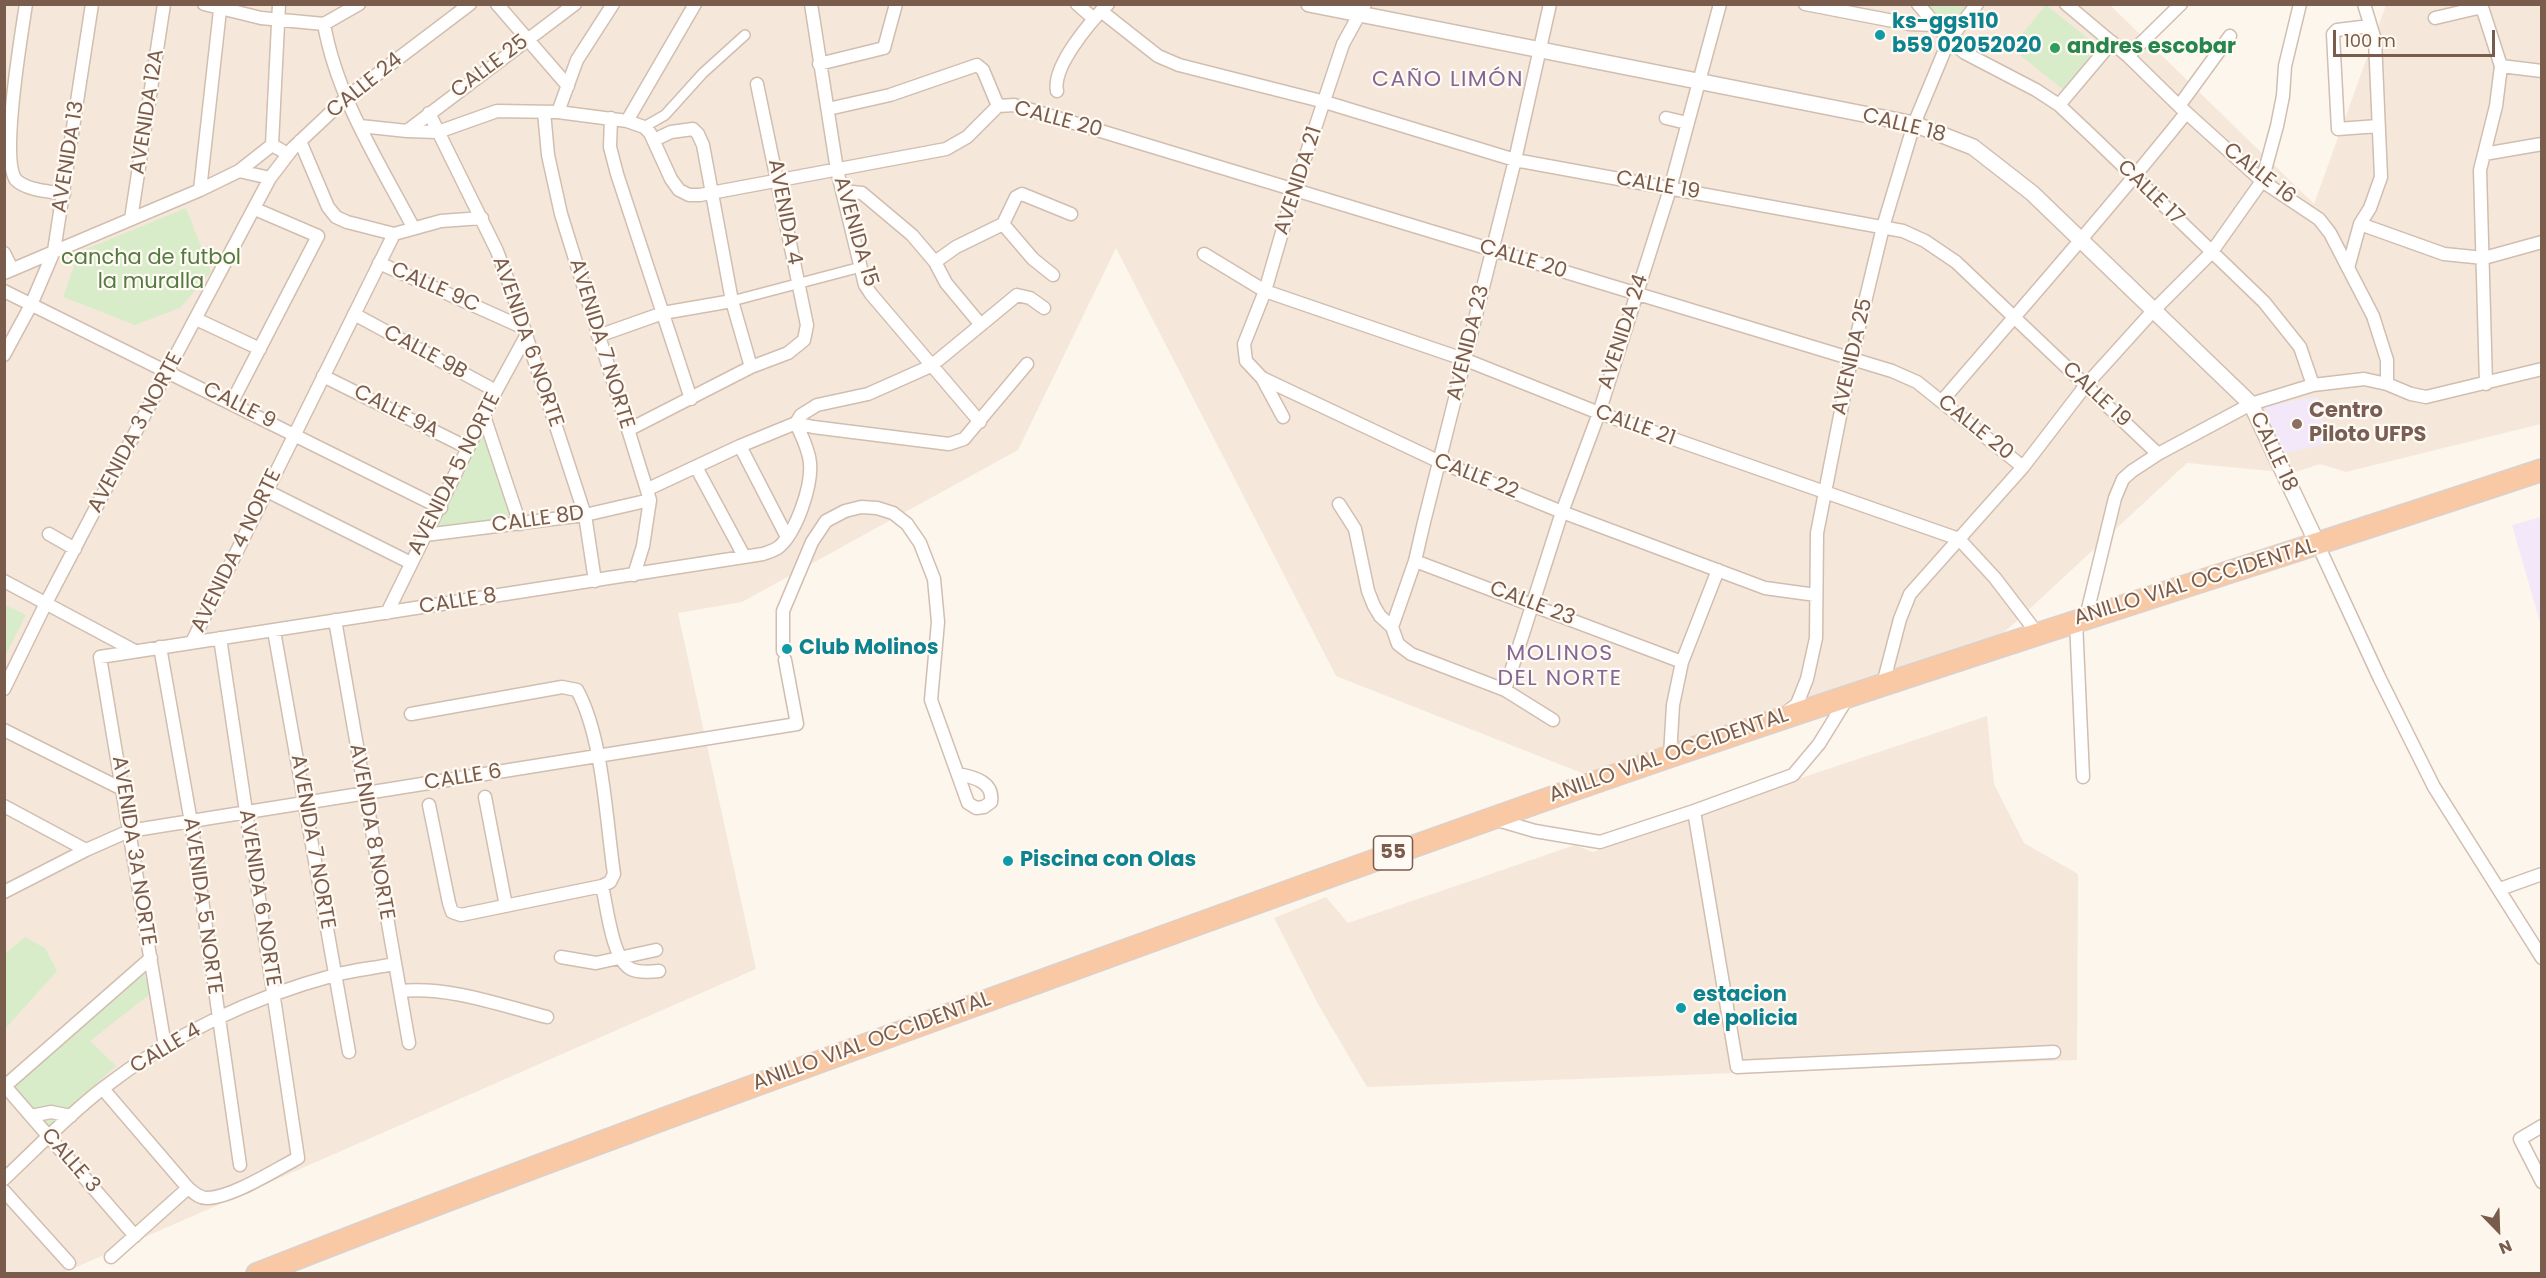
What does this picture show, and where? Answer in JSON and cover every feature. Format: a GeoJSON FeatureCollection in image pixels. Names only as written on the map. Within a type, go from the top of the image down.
{"type":"FeatureCollection","features":[{"type":"Feature","properties":{"kind":"highway","name":"ANILLO VIAL OCCIDENTAL"},"geometry":{"type":"LineString","coordinates":[[257,1274],[606,1139],[1490,818],[2037,633],[2318,545],[2541,470]]}},
{"type":"Feature","properties":{"kind":"street"},"geometry":{"type":"LineString","coordinates":[[26,4],[6,113],[8,168],[16,180],[26,186],[64,194]]}},
{"type":"Feature","properties":{"kind":"street","name":"AVENIDA 13"},"geometry":{"type":"LineString","coordinates":[[4,355],[31,305],[54,251],[92,4]]}},
{"type":"Feature","properties":{"kind":"street","name":"AVENIDA 12A"},"geometry":{"type":"LineString","coordinates":[[131,219],[164,4]]}},
{"type":"Feature","properties":{"kind":"street"},"geometry":{"type":"LineString","coordinates":[[204,4],[220,10],[277,20],[324,24],[359,4]]}},
{"type":"Feature","properties":{"kind":"street"},"geometry":{"type":"LineString","coordinates":[[4,253],[8,271],[200,190],[239,171],[272,145],[279,4]]}},
{"type":"Feature","properties":{"kind":"street","name":"CALLE 24"},"geometry":{"type":"LineString","coordinates":[[270,178],[300,141],[346,98],[470,4]]}},
{"type":"Feature","properties":{"kind":"street"},"geometry":{"type":"LineString","coordinates":[[496,4],[568,86]]}},
{"type":"Feature","properties":{"kind":"street","name":"CALLE 25"},"geometry":{"type":"LineString","coordinates":[[407,131],[575,4]]}},
{"type":"Feature","properties":{"kind":"street"},"geometry":{"type":"LineString","coordinates":[[558,112],[577,60],[614,4]]}},
{"type":"Feature","properties":{"kind":"street"},"geometry":{"type":"LineString","coordinates":[[627,121],[695,4]]}},
{"type":"Feature","properties":{"kind":"street","name":"AVENIDA 15"},"geometry":{"type":"LineString","coordinates":[[811,4],[837,170],[865,285],[980,422]]}},
{"type":"Feature","properties":{"kind":"street"},"geometry":{"type":"LineString","coordinates":[[819,64],[884,48],[896,4]]}},
{"type":"Feature","properties":{"kind":"street"},"geometry":{"type":"LineString","coordinates":[[1057,91],[1060,69],[1101,11],[1077,4]]}},
{"type":"Feature","properties":{"kind":"street","name":"CALLE 18"},"geometry":{"type":"LineString","coordinates":[[1309,4],[1362,10],[1540,51],[1914,124],[1956,140],[1986,156],[2032,194],[2152,312],[2251,404],[2318,545]]}},
{"type":"Feature","properties":{"kind":"street","name":"AVENIDA 23"},"geometry":{"type":"LineString","coordinates":[[1392,627],[1414,561],[1466,360],[1550,4]]}},
{"type":"Feature","properties":{"kind":"street","name":"AVENIDA 24"},"geometry":{"type":"LineString","coordinates":[[1505,690],[1562,512],[1599,413],[1670,189],[1720,4]]}},
{"type":"Feature","properties":{"kind":"street"},"geometry":{"type":"LineString","coordinates":[[1806,4],[1909,24],[1935,25]]}},
{"type":"Feature","properties":{"kind":"street","name":"CALLE 17"},"geometry":{"type":"LineString","coordinates":[[1918,4],[1949,40],[1983,64],[2018,80],[2059,105],[2264,302],[2300,347],[2313,385]]}},
{"type":"Feature","properties":{"kind":"street","name":"AVENIDA 25"},"geometry":{"type":"LineString","coordinates":[[1779,719],[1797,704],[1807,679],[1816,638],[1817,533],[1823,493],[1851,360],[1883,227],[1914,124],[1949,40],[1977,4]]}},
{"type":"Feature","properties":{"kind":"street","name":"CALLE 16"},"geometry":{"type":"LineString","coordinates":[[2066,4],[2128,56],[2262,181],[2319,219],[2330,233],[2373,316],[2387,360],[2388,384]]}},
{"type":"Feature","properties":{"kind":"street"},"geometry":{"type":"LineString","coordinates":[[2128,56],[2181,4]]}},
{"type":"Feature","properties":{"kind":"street"},"geometry":{"type":"LineString","coordinates":[[1883,684],[1900,619],[1910,594],[2023,467],[2086,385],[2152,312],[2211,253],[2262,181],[2277,126],[2283,96],[2285,66],[2300,4]]}},
{"type":"Feature","properties":{"kind":"street"},"geometry":{"type":"LineString","coordinates":[[2348,268],[2360,224],[2370,208],[2381,177],[2375,40],[2364,4]]}},
{"type":"Feature","properties":{"kind":"street"},"geometry":{"type":"LineString","coordinates":[[2435,18],[2481,6],[2501,66],[2496,106],[2480,170],[2486,384]]}},
{"type":"Feature","properties":{"kind":"street"},"geometry":{"type":"LineString","coordinates":[[200,190],[220,10]]}},
{"type":"Feature","properties":{"kind":"street","name":"AVENIDA 21"},"geometry":{"type":"LineString","coordinates":[[1246,361],[1244,344],[1265,291],[1294,191],[1343,44],[1362,10]]}},
{"type":"Feature","properties":{"kind":"street","name":"CALLE 19"},"geometry":{"type":"LineString","coordinates":[[1101,11],[1158,56],[1179,65],[1325,102],[1515,160],[1903,231],[1948,257],[1984,288],[2158,454]]}},
{"type":"Feature","properties":{"kind":"street"},"geometry":{"type":"LineString","coordinates":[[324,24],[333,63],[346,98],[413,227]]}},
{"type":"Feature","properties":{"kind":"street"},"geometry":{"type":"LineString","coordinates":[[2370,26],[2337,30],[2334,34],[2338,129],[2378,126]]}},
{"type":"Feature","properties":{"kind":"street"},"geometry":{"type":"LineString","coordinates":[[644,127],[665,116],[703,73],[745,35]]}},
{"type":"Feature","properties":{"kind":"street"},"geometry":{"type":"LineString","coordinates":[[1942,401],[2079,239],[2134,179],[2230,36]]}},
{"type":"Feature","properties":{"kind":"street"},"geometry":{"type":"LineString","coordinates":[[2059,105],[2112,42]]}},
{"type":"Feature","properties":{"kind":"street"},"geometry":{"type":"LineString","coordinates":[[360,126],[438,132],[497,111],[558,112],[627,121],[644,127],[654,140],[671,179],[679,190],[689,195],[712,193],[946,149],[967,137],[998,106],[983,70],[977,64],[890,96],[828,109]]}},
{"type":"Feature","properties":{"kind":"street"},"geometry":{"type":"LineString","coordinates":[[2501,66],[2541,71]]}},
{"type":"Feature","properties":{"kind":"street","name":"AVENIDA 4"},"geometry":{"type":"LineString","coordinates":[[751,367],[788,353],[804,340],[807,325],[757,84]]}},
{"type":"Feature","properties":{"kind":"street","name":"CALLE 20"},"geometry":{"type":"LineString","coordinates":[[998,106],[1014,105],[1028,109],[1892,371],[1917,382],[2023,467]]}},
{"type":"Feature","properties":{"kind":"street","name":"AVENIDA 7 NORTE"},"geometry":{"type":"LineString","coordinates":[[544,112],[553,183],[598,336],[649,494],[643,546],[634,574]]}},
{"type":"Feature","properties":{"kind":"street","name":"AVENIDA 6 NORTE"},"geometry":{"type":"LineString","coordinates":[[429,113],[497,251],[585,514],[595,580]]}},
{"type":"Feature","properties":{"kind":"street"},"geometry":{"type":"LineString","coordinates":[[611,118],[612,158],[691,399]]}},
{"type":"Feature","properties":{"kind":"street"},"geometry":{"type":"LineString","coordinates":[[1666,118],[1687,123]]}},
{"type":"Feature","properties":{"kind":"street"},"geometry":{"type":"LineString","coordinates":[[628,430],[751,367],[732,301],[703,145],[693,129],[671,132],[654,140]]}},
{"type":"Feature","properties":{"kind":"street"},"geometry":{"type":"LineString","coordinates":[[300,141],[328,207],[336,217],[394,234],[441,221],[482,218]]}},
{"type":"Feature","properties":{"kind":"street"},"geometry":{"type":"LineString","coordinates":[[2484,154],[2541,144]]}},
{"type":"Feature","properties":{"kind":"street"},"geometry":{"type":"LineString","coordinates":[[272,145],[288,154]]}},
{"type":"Feature","properties":{"kind":"street"},"geometry":{"type":"LineString","coordinates":[[239,171],[270,178]]}},
{"type":"Feature","properties":{"kind":"street","name":"AVENIDA 3 NORTE"},"geometry":{"type":"LineString","coordinates":[[4,689],[46,603],[270,178]]}},
{"type":"Feature","properties":{"kind":"street"},"geometry":{"type":"LineString","coordinates":[[842,191],[862,193],[912,235],[935,262],[946,283],[981,325]]}},
{"type":"Feature","properties":{"kind":"street"},"geometry":{"type":"LineString","coordinates":[[935,262],[956,247],[1003,224],[1016,198],[1022,194],[1071,214]]}},
{"type":"Feature","properties":{"kind":"street"},"geometry":{"type":"LineString","coordinates":[[232,402],[318,236],[255,209]]}},
{"type":"Feature","properties":{"kind":"street"},"geometry":{"type":"LineString","coordinates":[[1003,224],[1033,259],[1053,275]]}},
{"type":"Feature","properties":{"kind":"street"},"geometry":{"type":"LineString","coordinates":[[2360,224],[2444,254],[2484,258],[2541,242]]}},
{"type":"Feature","properties":{"kind":"street","name":"AVENIDA 4 NORTE"},"geometry":{"type":"LineString","coordinates":[[192,642],[394,234]]}},
{"type":"Feature","properties":{"kind":"street","name":"CALLE 21"},"geometry":{"type":"LineString","coordinates":[[1204,254],[1265,291],[1466,360],[1599,413],[1959,539],[1995,578],[2037,633]]}},
{"type":"Feature","properties":{"kind":"street","name":"CALLE 9C"},"geometry":{"type":"LineString","coordinates":[[379,263],[525,332]]}},
{"type":"Feature","properties":{"kind":"street"},"geometry":{"type":"LineString","coordinates":[[598,336],[663,313],[732,301],[797,282],[861,267]]}},
{"type":"Feature","properties":{"kind":"street","name":"CALLE 9"},"geometry":{"type":"LineString","coordinates":[[4,291],[168,370],[441,508]]}},
{"type":"Feature","properties":{"kind":"street","name":"CALLE 8D"},"geometry":{"type":"LineString","coordinates":[[425,535],[585,514],[649,494],[696,467],[796,423],[801,415],[817,405],[868,394],[931,366],[1017,295],[1030,298],[1044,308]]}},
{"type":"Feature","properties":{"kind":"street","name":"CALLE 9B"},"geometry":{"type":"LineString","coordinates":[[354,314],[496,391]]}},
{"type":"Feature","properties":{"kind":"street"},"geometry":{"type":"LineString","coordinates":[[196,319],[260,349]]}},
{"type":"Feature","properties":{"kind":"street","name":"AVENIDA 5 NORTE"},"geometry":{"type":"LineString","coordinates":[[387,613],[411,562],[441,508],[525,332]]}},
{"type":"Feature","properties":{"kind":"street","name":"CALLE 22"},"geometry":{"type":"LineString","coordinates":[[1246,361],[1262,378],[1440,462],[1562,512],[1765,588],[1816,595]]}},
{"type":"Feature","properties":{"kind":"street"},"geometry":{"type":"LineString","coordinates":[[796,423],[949,444],[964,439],[1027,364]]}},
{"type":"Feature","properties":{"kind":"street"},"geometry":{"type":"LineString","coordinates":[[2083,777],[2081,619],[2115,498],[2123,479],[2158,454],[2251,404],[2313,385],[2364,379],[2388,384],[2411,394],[2426,397],[2541,369]]}},
{"type":"Feature","properties":{"kind":"street","name":"CALLE 9A"},"geometry":{"type":"LineString","coordinates":[[324,376],[468,448]]}},
{"type":"Feature","properties":{"kind":"street"},"geometry":{"type":"LineString","coordinates":[[1262,378],[1283,417]]}},
{"type":"Feature","properties":{"kind":"street"},"geometry":{"type":"LineString","coordinates":[[483,416],[520,524]]}},
{"type":"Feature","properties":{"kind":"street"},"geometry":{"type":"LineString","coordinates":[[788,537],[798,519],[808,483],[810,464],[796,423]]}},
{"type":"Feature","properties":{"kind":"street"},"geometry":{"type":"LineString","coordinates":[[740,446],[788,537]]}},
{"type":"Feature","properties":{"kind":"street"},"geometry":{"type":"LineString","coordinates":[[696,467],[744,556]]}},
{"type":"Feature","properties":{"kind":"street"},"geometry":{"type":"LineString","coordinates":[[267,491],[411,562]]}},
{"type":"Feature","properties":{"kind":"street"},"geometry":{"type":"LineString","coordinates":[[1339,504],[1355,529],[1368,591],[1374,606],[1380,616],[1392,627],[1398,644],[1411,654],[1505,690],[1553,720]]}},
{"type":"Feature","properties":{"kind":"street","name":"CALLE 6"},"geometry":{"type":"LineString","coordinates":[[129,831],[797,724],[784,655],[783,612],[812,542],[826,521],[845,511],[861,507],[877,508],[893,513],[907,524],[920,543],[934,579],[938,622],[931,699],[958,774]]}},
{"type":"Feature","properties":{"kind":"street"},"geometry":{"type":"LineString","coordinates":[[49,534],[75,549]]}},
{"type":"Feature","properties":{"kind":"street","name":"CALLE 8"},"geometry":{"type":"LineString","coordinates":[[100,657],[763,554],[779,548],[788,537]]}},
{"type":"Feature","properties":{"kind":"street"},"geometry":{"type":"LineString","coordinates":[[2318,545],[2380,679],[2434,787],[2500,890],[2538,942],[2541,958]]}},
{"type":"Feature","properties":{"kind":"street","name":"CALLE 23"},"geometry":{"type":"LineString","coordinates":[[1414,561],[1534,604],[1682,662]]}},
{"type":"Feature","properties":{"kind":"street"},"geometry":{"type":"LineString","coordinates":[[1670,756],[1673,705],[1682,662],[1718,570]]}},
{"type":"Feature","properties":{"kind":"street"},"geometry":{"type":"LineString","coordinates":[[4,581],[135,651]]}},
{"type":"Feature","properties":{"kind":"street","name":"AVENIDA 8 NORTE"},"geometry":{"type":"LineString","coordinates":[[335,621],[409,1043]]}},
{"type":"Feature","properties":{"kind":"street","name":"AVENIDA 7 NORTE"},"geometry":{"type":"LineString","coordinates":[[274,631],[349,1052]]}},
{"type":"Feature","properties":{"kind":"street","name":"AVENIDA 6 NORTE"},"geometry":{"type":"LineString","coordinates":[[188,1188],[198,1196],[207,1198],[237,1190],[298,1158],[220,638]]}},
{"type":"Feature","properties":{"kind":"street","name":"AVENIDA 5 NORTE"},"geometry":{"type":"LineString","coordinates":[[160,647],[191,822],[240,1165]]}},
{"type":"Feature","properties":{"kind":"street","name":"AVENIDA 3A NORTE"},"geometry":{"type":"LineString","coordinates":[[100,657],[165,1046]]}},
{"type":"Feature","properties":{"kind":"street"},"geometry":{"type":"LineString","coordinates":[[411,714],[562,687],[577,690],[586,706],[597,756],[614,874],[610,882],[602,886],[461,915],[452,912],[429,805]]}},
{"type":"Feature","properties":{"kind":"street","name":"ANILLO VIAL OCCIDENTAL"},"geometry":{"type":"LineString","coordinates":[[1490,818],[1535,831],[1600,842],[1694,811],[1793,775],[1819,744],[1849,696]]}},
{"type":"Feature","properties":{"kind":"street"},"geometry":{"type":"LineString","coordinates":[[4,730],[122,789]]}},
{"type":"Feature","properties":{"kind":"street"},"geometry":{"type":"LineString","coordinates":[[485,797],[506,906]]}},
{"type":"Feature","properties":{"kind":"street"},"geometry":{"type":"LineString","coordinates":[[4,806],[86,849]]}},
{"type":"Feature","properties":{"kind":"street"},"geometry":{"type":"LineString","coordinates":[[1694,811],[1737,1067],[2054,1052]]}},
{"type":"Feature","properties":{"kind":"street"},"geometry":{"type":"LineString","coordinates":[[8,888],[86,849],[129,831]]}},
{"type":"Feature","properties":{"kind":"street"},"geometry":{"type":"LineString","coordinates":[[2500,890],[2541,874]]}},
{"type":"Feature","properties":{"kind":"street"},"geometry":{"type":"LineString","coordinates":[[602,886],[618,958],[630,969],[643,972],[659,971]]}},
{"type":"Feature","properties":{"kind":"street"},"geometry":{"type":"LineString","coordinates":[[561,957],[596,963],[656,950]]}},
{"type":"Feature","properties":{"kind":"street"},"geometry":{"type":"LineString","coordinates":[[5,1086],[150,958]]}},
{"type":"Feature","properties":{"kind":"street","name":"CALLE 4"},"geometry":{"type":"LineString","coordinates":[[4,1179],[102,1089],[165,1046],[218,1018],[274,995],[336,975],[394,964]]}},
{"type":"Feature","properties":{"kind":"street"},"geometry":{"type":"LineString","coordinates":[[400,991],[417,989],[442,991],[547,1017]]}},
{"type":"Feature","properties":{"kind":"street","name":"CALLE 3"},"geometry":{"type":"LineString","coordinates":[[5,1086],[135,1236]]}},
{"type":"Feature","properties":{"kind":"street"},"geometry":{"type":"LineString","coordinates":[[102,1089],[188,1188],[111,1257]]}},
{"type":"Feature","properties":{"kind":"street"},"geometry":{"type":"LineString","coordinates":[[31,1116],[51,1112],[71,1116]]}},
{"type":"Feature","properties":{"kind":"street"},"geometry":{"type":"LineString","coordinates":[[2541,1126],[2520,1138],[2541,1182]]}},
{"type":"Feature","properties":{"kind":"street"},"geometry":{"type":"LineString","coordinates":[[4,1191],[69,1263]]}},
{"type":"Feature","properties":{"kind":"shaded area"},"geometry":{"type":"Polygon","coordinates":[[[4,5],[2110,5],[2314,204],[2386,5],[2541,5],[2541,424],[2346,472],[2320,464],[2292,473],[2187,463],[1983,652],[1602,781],[1336,676],[1116,248],[1018,450],[742,602],[678,613],[756,969],[63,1273],[5,1273],[4,5]]]}},
{"type":"Feature","properties":{"kind":"shaded area","name":"Centro Piloto UFPS"},"geometry":{"type":"Polygon","coordinates":[[[2318,397],[2328,444],[2279,454],[2265,405],[2318,397]]]}},
{"type":"Feature","properties":{"kind":"shaded area"},"geometry":{"type":"Polygon","coordinates":[[[2542,517],[2541,626],[2512,525],[2542,517]]]}},
{"type":"Feature","properties":{"kind":"shaded area"},"geometry":{"type":"Polygon","coordinates":[[[1987,716],[1994,784],[2024,843],[2078,874],[2077,1060],[1367,1087],[1318,1004],[1274,918],[1326,897],[1348,923],[1575,845],[1593,852],[1759,792],[1987,716]]]}},
{"type":"Feature","properties":{"kind":"green space"},"geometry":{"type":"Polygon","coordinates":[[[1928,5],[1967,5],[1950,24],[1928,5]]]}},
{"type":"Feature","properties":{"kind":"green space","name":"andres escobar"},"geometry":{"type":"Polygon","coordinates":[[[2046,5],[2100,48],[2065,91],[2011,48],[2046,5]]]}},
{"type":"Feature","properties":{"kind":"green space","name":"cancha de futbol la muralla"},"geometry":{"type":"Polygon","coordinates":[[[186,208],[211,272],[180,308],[135,325],[63,297],[79,252],[186,208]]]}},
{"type":"Feature","properties":{"kind":"green space"},"geometry":{"type":"Polygon","coordinates":[[[483,426],[514,520],[436,528],[483,426]]]}},
{"type":"Feature","properties":{"kind":"green space"},"geometry":{"type":"Polygon","coordinates":[[[5,605],[26,615],[5,656],[5,605]]]}},
{"type":"Feature","properties":{"kind":"green space"},"geometry":{"type":"Polygon","coordinates":[[[25,937],[45,948],[57,971],[5,1029],[5,951],[7,952],[25,937]]]}},
{"type":"Feature","properties":{"kind":"green space"},"geometry":{"type":"Polygon","coordinates":[[[143,969],[150,994],[90,1041],[116,1066],[43,1131],[8,1093],[143,969]]]}},
{"type":"Feature","properties":{"kind":"place","name":"ks-ggs110 b59 02052020"},"geometry":{"type":"Point","coordinates":[1880,35]}},
{"type":"Feature","properties":{"kind":"place","name":"andres escobar"},"geometry":{"type":"Point","coordinates":[2055,48]}},
{"type":"Feature","properties":{"kind":"place","name":"Centro Piloto UFPS"},"geometry":{"type":"Point","coordinates":[2297,424]}},
{"type":"Feature","properties":{"kind":"place","name":"Club Molinos"},"geometry":{"type":"Point","coordinates":[787,649]}},
{"type":"Feature","properties":{"kind":"place","name":"Piscina con Olas"},"geometry":{"type":"Point","coordinates":[1008,861]}},
{"type":"Feature","properties":{"kind":"place","name":"estacion de policia"},"geometry":{"type":"Point","coordinates":[1681,1008]}},
{"type":"Feature","properties":{"kind":"district","name":"CAÑO LIMÓN"},"geometry":{"type":"Point","coordinates":[1448,80]}},
{"type":"Feature","properties":{"kind":"district","name":"MOLINOS DEL NORTE"},"geometry":{"type":"Point","coordinates":[1560,666]}}]}
